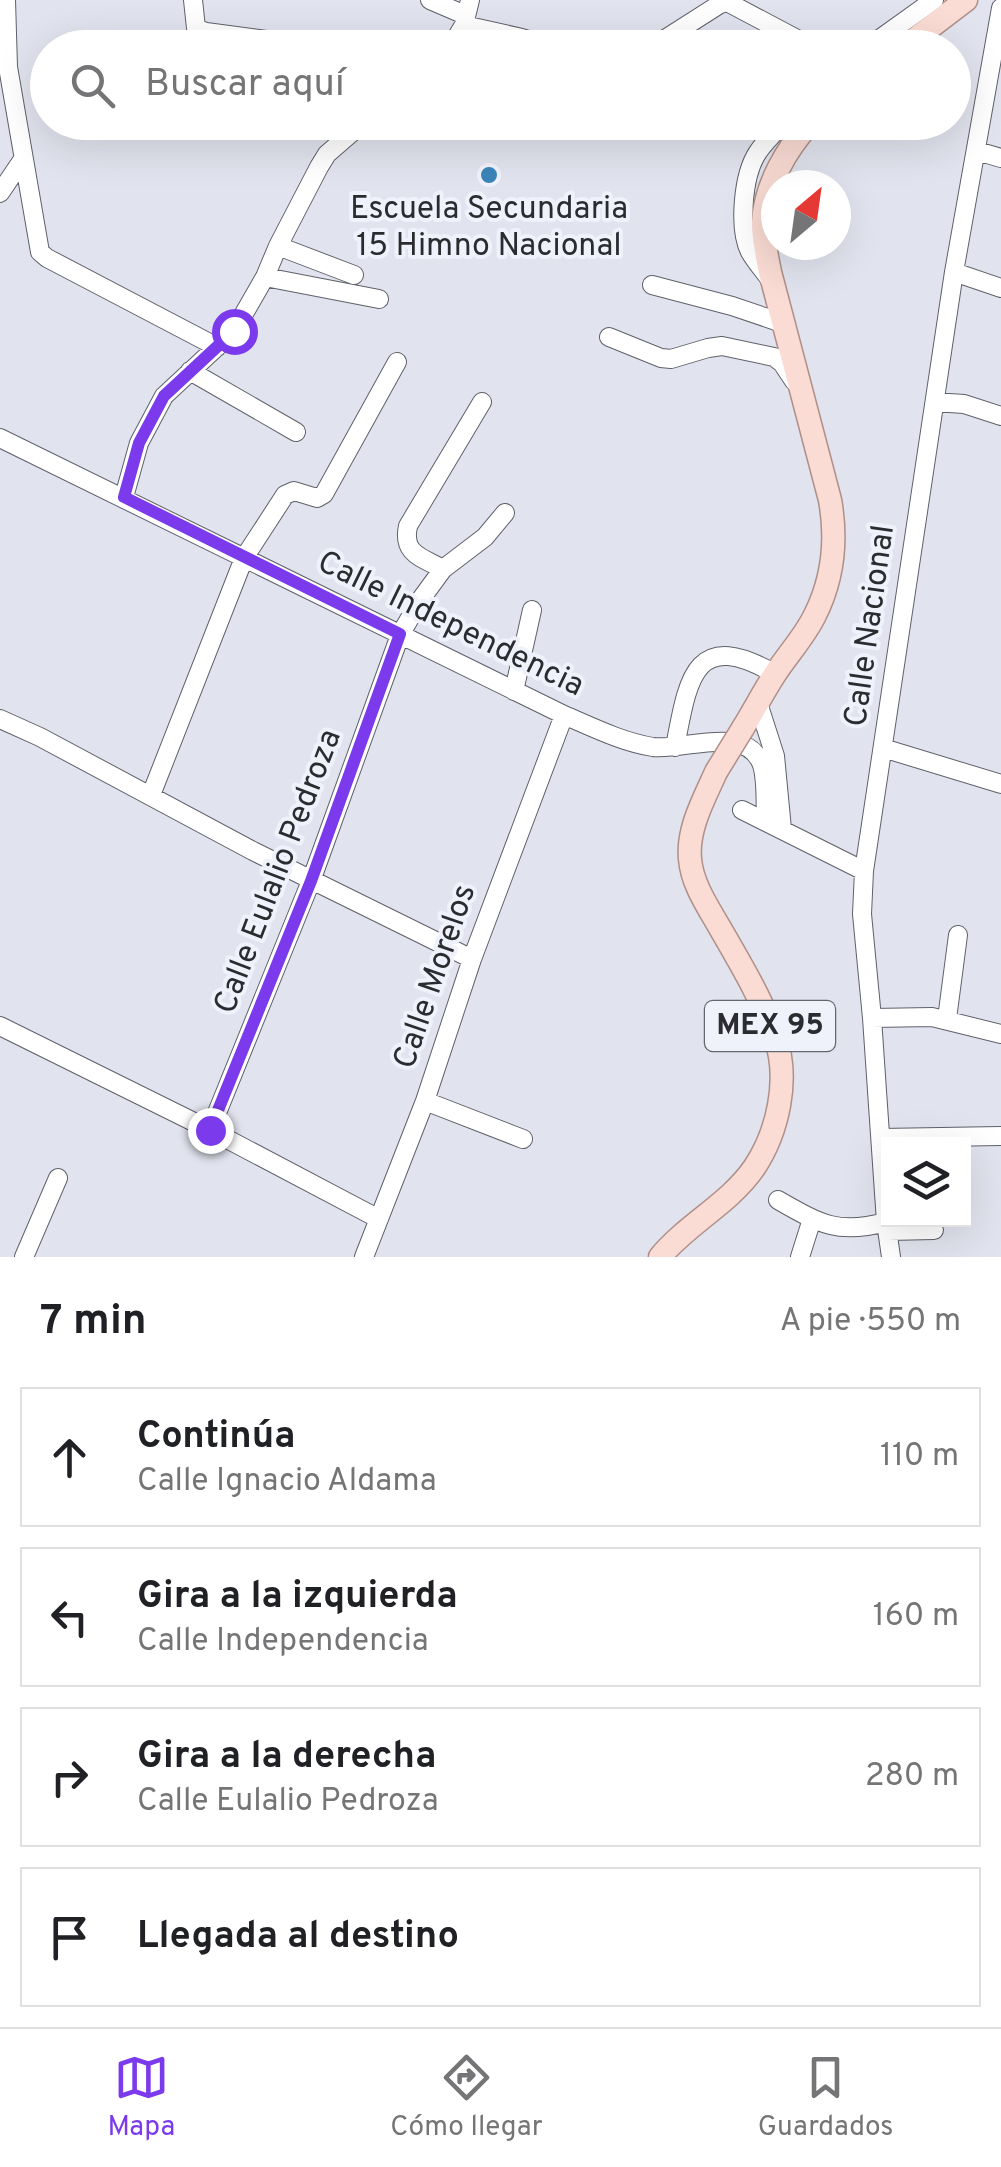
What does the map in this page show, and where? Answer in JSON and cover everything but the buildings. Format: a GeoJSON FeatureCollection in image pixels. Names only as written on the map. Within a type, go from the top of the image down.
{"type":"FeatureCollection","features":[{"type":"Feature","properties":{"kind":"main road"},"geometry":{"type":"LineString","coordinates":[[927,30],[966,0]]}},
{"type":"Feature","properties":{"kind":"main road","name":"MEX 95"},"geometry":{"type":"LineString","coordinates":[[660,1257],[726,1198],[754,1167],[774,1124],[780,1097],[776,1038],[700,891],[689,857],[692,829],[716,772],[814,617],[833,557],[835,528],[830,500],[764,236],[768,197],[781,165],[798,140]]}},
{"type":"Feature","properties":{"kind":"street"},"geometry":{"type":"LineString","coordinates":[[6,0],[8,68],[40,252],[218,347]]}},
{"type":"Feature","properties":{"kind":"street"},"geometry":{"type":"LineString","coordinates":[[193,0],[196,28],[201,30]]}},
{"type":"Feature","properties":{"kind":"street"},"geometry":{"type":"LineString","coordinates":[[430,0],[504,30]]}},
{"type":"Feature","properties":{"kind":"street"},"geometry":{"type":"LineString","coordinates":[[892,30],[934,0]]}},
{"type":"Feature","properties":{"kind":"street"},"geometry":{"type":"LineString","coordinates":[[679,30],[727,2],[780,30]]}},
{"type":"Feature","properties":{"kind":"street","name":"Calle Nacional"},"geometry":{"type":"LineString","coordinates":[[882,1137],[862,914],[864,872],[954,272],[976,151],[993,102],[1001,8]]}},
{"type":"Feature","properties":{"kind":"street"},"geometry":{"type":"LineString","coordinates":[[124,497],[139,443],[164,396],[234,331],[265,277],[308,186],[327,154],[343,140]]}},
{"type":"Feature","properties":{"kind":"street"},"geometry":{"type":"LineString","coordinates":[[769,140],[757,153],[749,172],[744,235],[750,253],[775,286]]}},
{"type":"Feature","properties":{"kind":"street"},"geometry":{"type":"LineString","coordinates":[[976,151],[1001,158]]}},
{"type":"Feature","properties":{"kind":"street"},"geometry":{"type":"LineString","coordinates":[[0,192],[23,159]]}},
{"type":"Feature","properties":{"kind":"street"},"geometry":{"type":"LineString","coordinates":[[278,246],[354,275]]}},
{"type":"Feature","properties":{"kind":"street"},"geometry":{"type":"LineString","coordinates":[[954,272],[1001,288]]}},
{"type":"Feature","properties":{"kind":"street"},"geometry":{"type":"LineString","coordinates":[[265,277],[379,298]]}},
{"type":"Feature","properties":{"kind":"street"},"geometry":{"type":"LineString","coordinates":[[652,285],[785,324]]}},
{"type":"Feature","properties":{"kind":"street"},"geometry":{"type":"LineString","coordinates":[[610,336],[671,360],[722,346],[774,356],[788,370],[806,404]]}},
{"type":"Feature","properties":{"kind":"street"},"geometry":{"type":"LineString","coordinates":[[151,796],[244,558],[285,495],[294,492],[316,498],[324,494],[396,362]]}},
{"type":"Feature","properties":{"kind":"street"},"geometry":{"type":"LineString","coordinates":[[190,370],[296,432]]}},
{"type":"Feature","properties":{"kind":"street"},"geometry":{"type":"LineString","coordinates":[[442,569],[410,550],[406,543],[408,526],[482,402]]}},
{"type":"Feature","properties":{"kind":"street"},"geometry":{"type":"LineString","coordinates":[[935,402],[964,404],[1001,416]]}},
{"type":"Feature","properties":{"kind":"street","name":"Calle Independencia"},"geometry":{"type":"LineString","coordinates":[[0,438],[564,715],[654,747],[728,741],[747,748],[762,766],[774,825]]}},
{"type":"Feature","properties":{"kind":"street","name":"Calle Eulalio Pedroza"},"geometry":{"type":"LineString","coordinates":[[210,1130],[311,881],[400,634],[442,569],[485,537],[505,513]]}},
{"type":"Feature","properties":{"kind":"street"},"geometry":{"type":"LineString","coordinates":[[514,691],[532,610]]}},
{"type":"Feature","properties":{"kind":"street"},"geometry":{"type":"LineString","coordinates":[[675,747],[684,702],[699,665],[711,657],[728,655],[775,674]]}},
{"type":"Feature","properties":{"kind":"street"},"geometry":{"type":"LineString","coordinates":[[758,703],[775,756],[774,825]]}},
{"type":"Feature","properties":{"kind":"street","name":"Calle Morelos"},"geometry":{"type":"LineString","coordinates":[[364,1257],[425,1101],[472,958],[564,715]]}},
{"type":"Feature","properties":{"kind":"street"},"geometry":{"type":"LineString","coordinates":[[0,720],[311,881],[472,958]]}},
{"type":"Feature","properties":{"kind":"street"},"geometry":{"type":"LineString","coordinates":[[883,748],[1001,784]]}},
{"type":"Feature","properties":{"kind":"street"},"geometry":{"type":"LineString","coordinates":[[742,810],[864,872]]}},
{"type":"Feature","properties":{"kind":"street"},"geometry":{"type":"LineString","coordinates":[[947,1020],[958,935]]}},
{"type":"Feature","properties":{"kind":"street"},"geometry":{"type":"LineString","coordinates":[[872,1018],[947,1020],[1001,1034]]}},
{"type":"Feature","properties":{"kind":"street"},"geometry":{"type":"LineString","coordinates":[[0,1026],[379,1219]]}},
{"type":"Feature","properties":{"kind":"street"},"geometry":{"type":"LineString","coordinates":[[425,1101],[523,1139]]}},
{"type":"Feature","properties":{"kind":"street"},"geometry":{"type":"LineString","coordinates":[[942,1137],[1001,1136]]}},
{"type":"Feature","properties":{"kind":"street"},"geometry":{"type":"LineString","coordinates":[[24,1257],[58,1178]]}},
{"type":"Feature","properties":{"kind":"street"},"geometry":{"type":"LineString","coordinates":[[778,1200],[830,1226],[881,1226]]}},
{"type":"Feature","properties":{"kind":"street"},"geometry":{"type":"LineString","coordinates":[[800,1257],[812,1219]]}},
{"type":"Feature","properties":{"kind":"street","name":"Calle Nacional"},"geometry":{"type":"LineString","coordinates":[[887,1227],[891,1257]]}},
{"type":"Feature","properties":{"kind":"street"},"geometry":{"type":"LineString","coordinates":[[899,1227],[934,1230]]}},
{"type":"Feature","properties":{"kind":"place","name":"Escuela Secundaria 15 Himno Nacional"},"geometry":{"type":"Point","coordinates":[489,175]}},
{"type":"Feature","properties":{"kind":"route"},"geometry":{"type":"LineString","coordinates":[[210,1130],[311,881],[400,634],[124,497],[139,443],[164,396],[234,331]]}}]}
